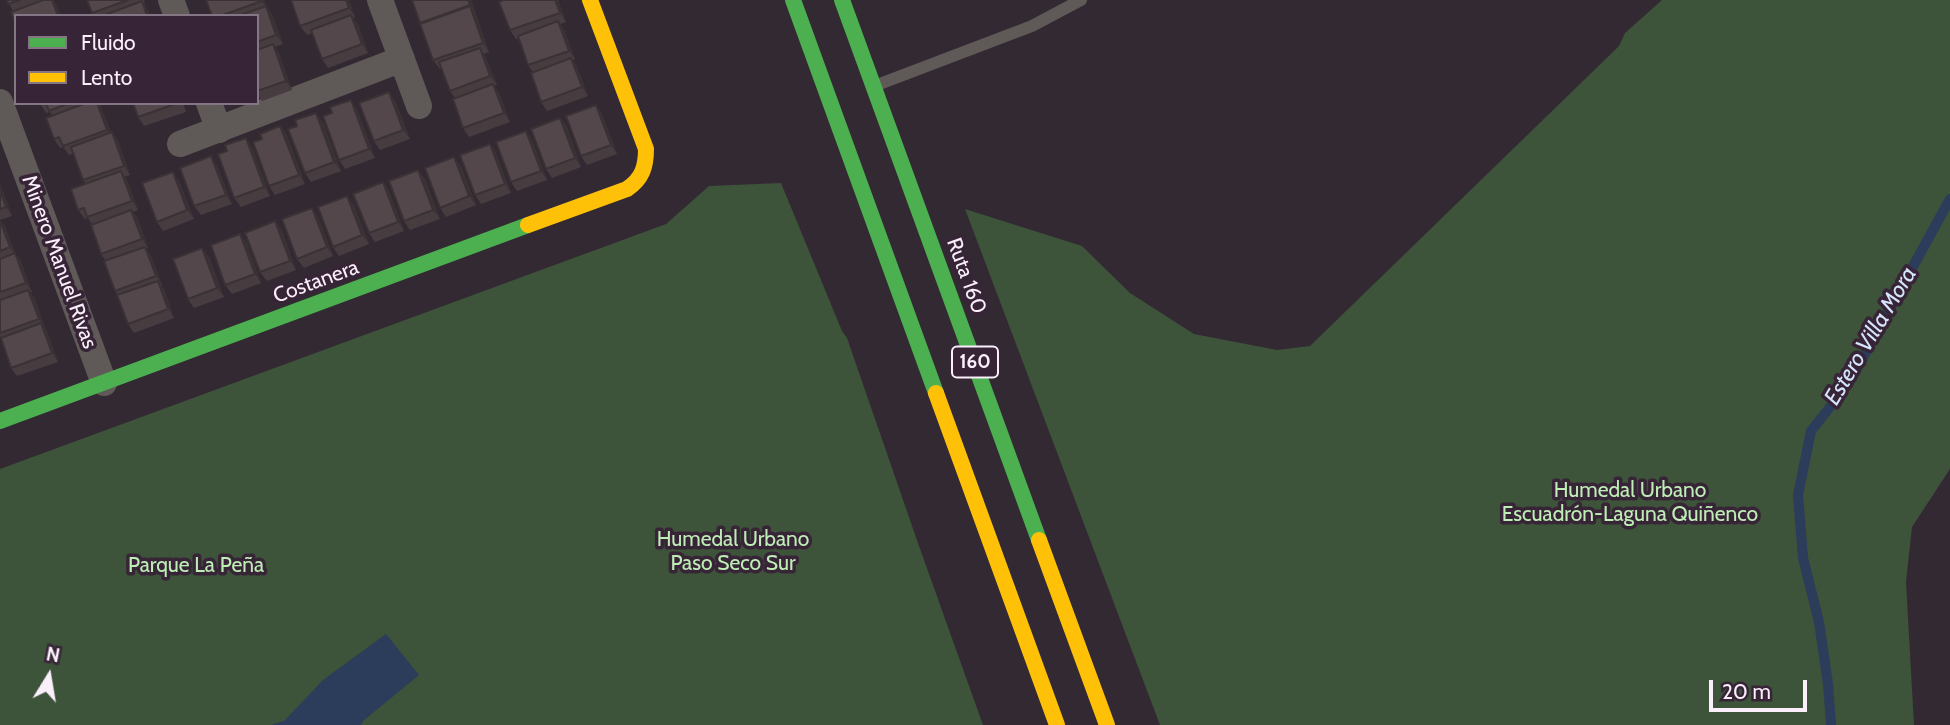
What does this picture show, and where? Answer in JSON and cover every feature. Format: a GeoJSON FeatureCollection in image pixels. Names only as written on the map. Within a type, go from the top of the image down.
{"type":"FeatureCollection","features":[{"type":"Feature","properties":{"kind":"main road","name":"Costanera"},"geometry":{"type":"LineString","coordinates":[[0,421],[627,190],[643,176],[647,162],[646,149],[590,0]]}},
{"type":"Feature","properties":{"kind":"main road","name":"160"},"geometry":{"type":"LineString","coordinates":[[793,0],[1057,725]]}},
{"type":"Feature","properties":{"kind":"main road","name":"Ruta 160"},"geometry":{"type":"LineString","coordinates":[[842,0],[1107,725]]}},
{"type":"Feature","properties":{"kind":"street"},"geometry":{"type":"LineString","coordinates":[[380,0],[419,106]]}},
{"type":"Feature","properties":{"kind":"street"},"geometry":{"type":"LineString","coordinates":[[180,144],[402,59]]}},
{"type":"Feature","properties":{"kind":"street","name":"Minero Manuel Rivas"},"geometry":{"type":"LineString","coordinates":[[0,102],[104,383]]}},
{"type":"Feature","properties":{"kind":"street"},"geometry":{"type":"LineString","coordinates":[[210,105],[219,130]]}},
{"type":"Feature","properties":{"kind":"lane"},"geometry":{"type":"LineString","coordinates":[[873,86],[1032,26],[1081,0]]}},
{"type":"Feature","properties":{"kind":"green space","name":"Humedal Urbano Escuadrón-Laguna Quiñenco"},"geometry":{"type":"Polygon","coordinates":[[[1662,0],[1950,0],[1950,469],[1912,527],[1906,582],[1914,725],[1160,725],[965,209],[1082,246],[1130,293],[1194,334],[1277,350],[1310,346],[1619,46],[1625,33],[1662,0]]]}},
{"type":"Feature","properties":{"kind":"green space"},"geometry":{"type":"Polygon","coordinates":[[[781,183],[847,338],[983,725],[0,725],[0,469],[666,224],[709,186],[781,183]]]}},
{"type":"Feature","properties":{"kind":"water"},"geometry":{"type":"Polygon","coordinates":[[[386,634],[419,675],[361,725],[271,725],[284,721],[323,680],[386,634]]]}},
{"type":"Feature","properties":{"kind":"building"},"geometry":{"type":"Polygon","coordinates":[[[43,0],[52,0],[57,14],[14,14],[14,20],[11,12],[43,0]]]}},
{"type":"Feature","properties":{"kind":"building"},"geometry":{"type":"Polygon","coordinates":[[[87,0],[128,0],[92,13],[87,0]]]}},
{"type":"Feature","properties":{"kind":"building"},"geometry":{"type":"Polygon","coordinates":[[[206,0],[262,1],[226,14],[211,14],[206,0]]]}},
{"type":"Feature","properties":{"kind":"building"},"geometry":{"type":"Polygon","coordinates":[[[291,0],[346,0],[349,8],[300,26],[291,0]]]}},
{"type":"Feature","properties":{"kind":"building"},"geometry":{"type":"Polygon","coordinates":[[[412,0],[468,0],[470,5],[420,23],[412,0]]]}},
{"type":"Feature","properties":{"kind":"building"},"geometry":{"type":"Polygon","coordinates":[[[555,0],[560,13],[510,30],[499,2],[555,0]]]}},
{"type":"Feature","properties":{"kind":"building"},"geometry":{"type":"Polygon","coordinates":[[[142,1],[146,14],[107,14],[142,1]]]}},
{"type":"Feature","properties":{"kind":"building"},"geometry":{"type":"Polygon","coordinates":[[[266,6],[276,35],[259,41],[259,14],[244,14],[266,6]]]}},
{"type":"Feature","properties":{"kind":"building"},"geometry":{"type":"Polygon","coordinates":[[[470,6],[483,43],[433,60],[420,24],[470,6]]]}},
{"type":"Feature","properties":{"kind":"building"},"geometry":{"type":"Polygon","coordinates":[[[351,15],[362,44],[322,59],[311,30],[351,15]]]}},
{"type":"Feature","properties":{"kind":"building"},"geometry":{"type":"Polygon","coordinates":[[[558,21],[569,51],[528,65],[518,36],[558,21]]]}},
{"type":"Feature","properties":{"kind":"building"},"geometry":{"type":"Polygon","coordinates":[[[273,44],[286,81],[259,90],[259,49],[273,44]]]}},
{"type":"Feature","properties":{"kind":"building"},"geometry":{"type":"Polygon","coordinates":[[[480,48],[490,76],[450,91],[439,62],[480,48]]]}},
{"type":"Feature","properties":{"kind":"building"},"geometry":{"type":"Polygon","coordinates":[[[571,58],[582,87],[541,102],[531,73],[571,58]]]}},
{"type":"Feature","properties":{"kind":"building"},"geometry":{"type":"Polygon","coordinates":[[[493,84],[504,113],[463,128],[453,99],[493,84]]]}},
{"type":"Feature","properties":{"kind":"building"},"geometry":{"type":"Polygon","coordinates":[[[389,92],[403,130],[374,141],[359,103],[389,92]]]}},
{"type":"Feature","properties":{"kind":"building"},"geometry":{"type":"Polygon","coordinates":[[[351,100],[369,149],[339,160],[323,116],[332,113],[330,107],[351,100]]]}},
{"type":"Feature","properties":{"kind":"building"},"geometry":{"type":"Polygon","coordinates":[[[47,105],[64,105],[49,111],[47,105]]]}},
{"type":"Feature","properties":{"kind":"building"},"geometry":{"type":"Polygon","coordinates":[[[81,105],[98,105],[107,130],[63,146],[59,137],[54,139],[46,118],[81,105]]]}},
{"type":"Feature","properties":{"kind":"building"},"geometry":{"type":"Polygon","coordinates":[[[134,105],[172,105],[138,117],[134,105]]]}},
{"type":"Feature","properties":{"kind":"building"},"geometry":{"type":"Polygon","coordinates":[[[596,105],[611,145],[581,156],[566,116],[596,105]]]}},
{"type":"Feature","properties":{"kind":"building"},"geometry":{"type":"Polygon","coordinates":[[[316,113],[334,162],[305,173],[288,129],[297,126],[295,120],[316,113]]]}},
{"type":"Feature","properties":{"kind":"building"},"geometry":{"type":"Polygon","coordinates":[[[560,118],[575,158],[546,169],[531,129],[560,118]]]}},
{"type":"Feature","properties":{"kind":"building"},"geometry":{"type":"Polygon","coordinates":[[[280,126],[299,175],[269,186],[253,142],[262,139],[260,134],[280,126]]]}},
{"type":"Feature","properties":{"kind":"building"},"geometry":{"type":"Polygon","coordinates":[[[526,131],[541,171],[511,182],[496,142],[526,131]]]}},
{"type":"Feature","properties":{"kind":"building"},"geometry":{"type":"Polygon","coordinates":[[[112,132],[124,166],[83,180],[71,147],[112,132]]]}},
{"type":"Feature","properties":{"kind":"building"},"geometry":{"type":"Polygon","coordinates":[[[246,138],[264,187],[234,198],[218,154],[227,151],[225,145],[246,138]]]}},
{"type":"Feature","properties":{"kind":"building"},"geometry":{"type":"Polygon","coordinates":[[[490,144],[505,184],[475,195],[460,155],[490,144]]]}},
{"type":"Feature","properties":{"kind":"building"},"geometry":{"type":"Polygon","coordinates":[[[211,156],[226,195],[194,206],[180,168],[211,156]]]}},
{"type":"Feature","properties":{"kind":"building"},"geometry":{"type":"Polygon","coordinates":[[[454,157],[469,196],[440,208],[425,168],[454,157]]]}},
{"type":"Feature","properties":{"kind":"building"},"geometry":{"type":"Polygon","coordinates":[[[418,170],[433,210],[404,221],[389,181],[418,170]]]}},
{"type":"Feature","properties":{"kind":"building"},"geometry":{"type":"Polygon","coordinates":[[[121,171],[132,201],[87,217],[84,208],[78,210],[71,189],[121,171]]]}},
{"type":"Feature","properties":{"kind":"building"},"geometry":{"type":"Polygon","coordinates":[[[173,172],[187,210],[157,222],[142,183],[173,172]]]}},
{"type":"Feature","properties":{"kind":"building"},"geometry":{"type":"Polygon","coordinates":[[[383,182],[398,222],[369,233],[353,194],[383,182]]]}},
{"type":"Feature","properties":{"kind":"building"},"geometry":{"type":"Polygon","coordinates":[[[0,191],[6,207],[0,209],[0,191]]]}},
{"type":"Feature","properties":{"kind":"building"},"geometry":{"type":"Polygon","coordinates":[[[347,196],[362,235],[333,247],[318,207],[347,196]]]}},
{"type":"Feature","properties":{"kind":"building"},"geometry":{"type":"Polygon","coordinates":[[[312,208],[327,247],[297,259],[282,219],[312,208]]]}},
{"type":"Feature","properties":{"kind":"building"},"geometry":{"type":"Polygon","coordinates":[[[131,210],[142,239],[101,254],[91,225],[131,210]]]}},
{"type":"Feature","properties":{"kind":"building"},"geometry":{"type":"Polygon","coordinates":[[[0,221],[10,247],[0,251],[0,221]]]}},
{"type":"Feature","properties":{"kind":"building"},"geometry":{"type":"Polygon","coordinates":[[[275,221],[290,261],[260,272],[245,233],[275,221]]]}},
{"type":"Feature","properties":{"kind":"building"},"geometry":{"type":"Polygon","coordinates":[[[240,234],[255,274],[225,285],[211,245],[240,234]]]}},
{"type":"Feature","properties":{"kind":"building"},"geometry":{"type":"Polygon","coordinates":[[[145,247],[156,276],[115,291],[104,261],[145,247]]]}},
{"type":"Feature","properties":{"kind":"building"},"geometry":{"type":"Polygon","coordinates":[[[202,248],[217,288],[188,299],[173,259],[202,248]]]}},
{"type":"Feature","properties":{"kind":"building"},"geometry":{"type":"Polygon","coordinates":[[[15,253],[26,283],[0,292],[0,259],[15,253]]]}},
{"type":"Feature","properties":{"kind":"building"},"geometry":{"type":"Polygon","coordinates":[[[158,281],[168,309],[128,324],[117,295],[158,281]]]}},
{"type":"Feature","properties":{"kind":"building"},"geometry":{"type":"Polygon","coordinates":[[[28,290],[39,319],[0,333],[0,300],[28,290]]]}},
{"type":"Feature","properties":{"kind":"building"},"geometry":{"type":"Polygon","coordinates":[[[41,323],[52,353],[11,368],[1,338],[41,323]]]}},
{"type":"Feature","properties":{"kind":"waterway","name":"Estero Villa Mora"},"geometry":{"type":"LineString","coordinates":[[1831,725],[1819,622],[1803,558],[1798,495],[1811,431],[1849,383],[1950,199]]}},
{"type":"Feature","properties":{"kind":"traffic: fast"},"geometry":{"type":"LineString","coordinates":[[793,0],[936,393]]}},
{"type":"Feature","properties":{"kind":"traffic: fast"},"geometry":{"type":"LineString","coordinates":[[842,0],[1039,540]]}},
{"type":"Feature","properties":{"kind":"traffic: fast"},"geometry":{"type":"LineString","coordinates":[[0,421],[528,225]]}},
{"type":"Feature","properties":{"kind":"traffic: slow"},"geometry":{"type":"LineString","coordinates":[[528,225],[627,189],[640,177],[644,167],[646,149],[590,0]]}},
{"type":"Feature","properties":{"kind":"traffic: slow"},"geometry":{"type":"LineString","coordinates":[[936,393],[1057,725]]}},
{"type":"Feature","properties":{"kind":"traffic: slow"},"geometry":{"type":"LineString","coordinates":[[1039,540],[1107,725]]}},
{"type":"Feature","properties":{"kind":"park label","name":"Humedal Urbano Paso Seco Sur"},"geometry":{"type":"Point","coordinates":[733,552]}},
{"type":"Feature","properties":{"kind":"park label","name":"Parque La Peña"},"geometry":{"type":"Point","coordinates":[196,566]}}]}
